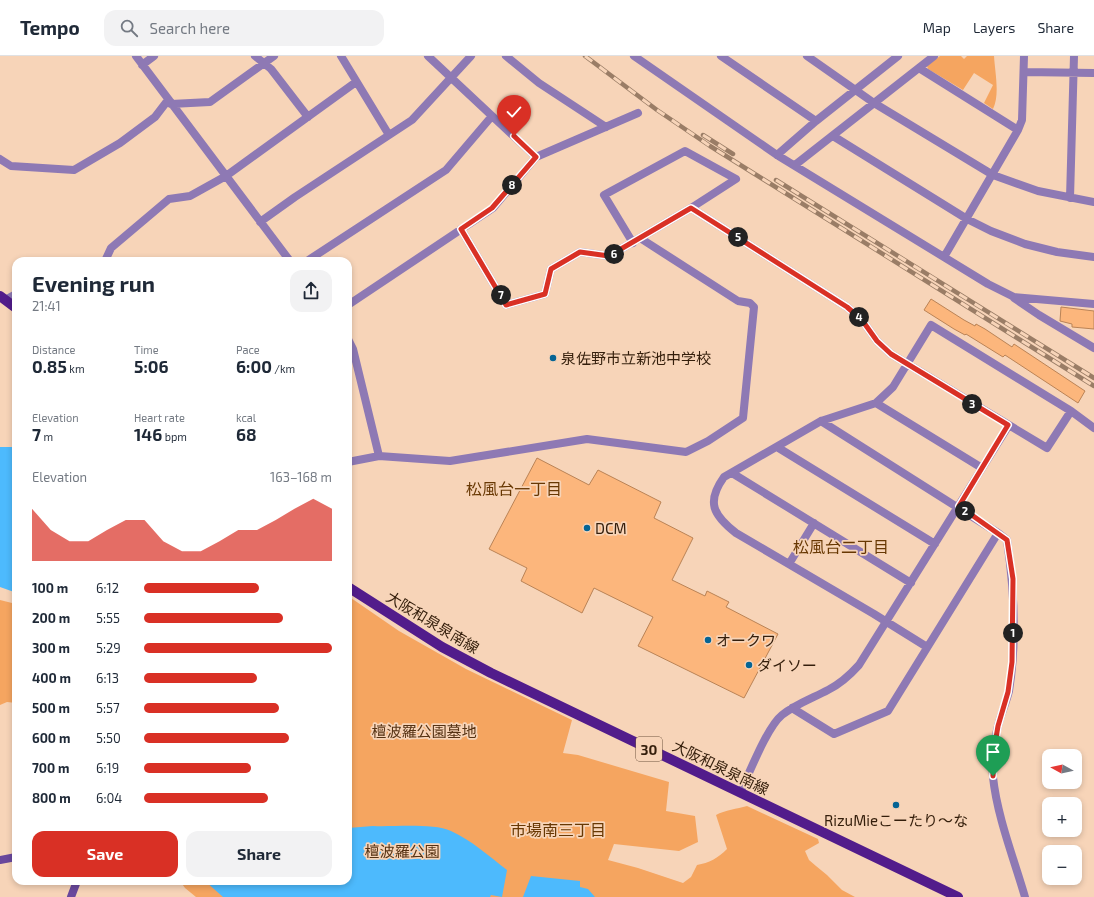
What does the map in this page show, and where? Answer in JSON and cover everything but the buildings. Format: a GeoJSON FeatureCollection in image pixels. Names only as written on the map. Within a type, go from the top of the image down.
{"type":"FeatureCollection","features":[{"type":"Feature","properties":{"kind":"main road"},"geometry":{"type":"LineString","coordinates":[[3,298],[12,305]]}},
{"type":"Feature","properties":{"kind":"main road","name":"大阪和泉泉南線"},"geometry":{"type":"LineString","coordinates":[[352,590],[442,647],[490,672],[958,897]]}},
{"type":"Feature","properties":{"kind":"street"},"geometry":{"type":"LineString","coordinates":[[136,56],[287,257]]}},
{"type":"Feature","properties":{"kind":"street"},"geometry":{"type":"LineString","coordinates":[[142,65],[154,56]]}},
{"type":"Feature","properties":{"kind":"street"},"geometry":{"type":"LineString","coordinates":[[255,56],[271,69],[308,117]]}},
{"type":"Feature","properties":{"kind":"street"},"geometry":{"type":"LineString","coordinates":[[0,159],[11,166],[74,170],[120,143],[155,117],[170,102],[210,102],[274,56]]}},
{"type":"Feature","properties":{"kind":"street"},"geometry":{"type":"LineString","coordinates":[[341,56],[389,135]]}},
{"type":"Feature","properties":{"kind":"street"},"geometry":{"type":"LineString","coordinates":[[428,56],[536,157]]}},
{"type":"Feature","properties":{"kind":"street"},"geometry":{"type":"LineString","coordinates":[[260,222],[294,197],[412,120],[471,56]]}},
{"type":"Feature","properties":{"kind":"street"},"geometry":{"type":"LineString","coordinates":[[506,56],[539,83],[606,127]]}},
{"type":"Feature","properties":{"kind":"street"},"geometry":{"type":"LineString","coordinates":[[634,56],[777,155],[1094,348]]}},
{"type":"Feature","properties":{"kind":"street"},"geometry":{"type":"LineString","coordinates":[[721,56],[816,122]]}},
{"type":"Feature","properties":{"kind":"street"},"geometry":{"type":"LineString","coordinates":[[777,155],[898,56]]}},
{"type":"Feature","properties":{"kind":"street"},"geometry":{"type":"LineString","coordinates":[[795,165],[834,136],[934,56]]}},
{"type":"Feature","properties":{"kind":"street"},"geometry":{"type":"LineString","coordinates":[[944,257],[993,175],[1022,120],[1024,56]]}},
{"type":"Feature","properties":{"kind":"street"},"geometry":{"type":"LineString","coordinates":[[1070,198],[1074,56]]}},
{"type":"Feature","properties":{"kind":"street"},"geometry":{"type":"LineString","coordinates":[[813,57],[874,103],[993,175],[1022,186],[1070,198],[1094,202]]}},
{"type":"Feature","properties":{"kind":"street"},"geometry":{"type":"LineString","coordinates":[[919,68],[1018,130]]}},
{"type":"Feature","properties":{"kind":"street"},"geometry":{"type":"LineString","coordinates":[[1024,72],[1094,73]]}},
{"type":"Feature","properties":{"kind":"street"},"geometry":{"type":"LineString","coordinates":[[107,257],[111,248],[169,199],[190,196],[226,176],[356,82]]}},
{"type":"Feature","properties":{"kind":"street"},"geometry":{"type":"LineString","coordinates":[[352,302],[492,208],[536,157],[638,113]]}},
{"type":"Feature","properties":{"kind":"street"},"geometry":{"type":"LineString","coordinates":[[313,257],[446,170],[492,116]]}},
{"type":"Feature","properties":{"kind":"street"},"geometry":{"type":"LineString","coordinates":[[834,136],[967,219],[991,231],[1025,244],[1057,252],[1094,257]]}},
{"type":"Feature","properties":{"kind":"street"},"geometry":{"type":"LineString","coordinates":[[461,229],[506,305],[545,294],[551,269],[580,252],[609,256],[633,243],[691,208],[736,179],[685,151],[604,195],[633,243]]}},
{"type":"Feature","properties":{"kind":"street"},"geometry":{"type":"LineString","coordinates":[[691,208],[847,307],[862,320],[877,341],[891,354],[907,365],[1047,448],[1071,411]]}},
{"type":"Feature","properties":{"kind":"street"},"geometry":{"type":"LineString","coordinates":[[352,461],[379,456],[450,462],[587,438],[686,452],[708,441],[743,418],[754,307],[750,303],[738,301],[640,238]]}},
{"type":"Feature","properties":{"kind":"street"},"geometry":{"type":"LineString","coordinates":[[1014,298],[1094,304]]}},
{"type":"Feature","properties":{"kind":"street"},"geometry":{"type":"LineString","coordinates":[[927,647],[736,533],[725,524],[717,514],[713,504],[715,489],[724,477],[821,421],[876,403],[893,387],[931,325],[1071,411],[1094,428]]}},
{"type":"Feature","properties":{"kind":"street"},"geometry":{"type":"LineString","coordinates":[[352,358],[379,456]]}},
{"type":"Feature","properties":{"kind":"street"},"geometry":{"type":"LineString","coordinates":[[876,403],[982,468]]}},
{"type":"Feature","properties":{"kind":"street"},"geometry":{"type":"LineString","coordinates":[[821,421],[959,506],[998,532],[1007,540],[1013,579],[1012,662],[1008,692],[998,726],[994,750],[993,776],[998,806],[1024,897]]}},
{"type":"Feature","properties":{"kind":"street"},"geometry":{"type":"LineString","coordinates":[[740,793],[772,727],[781,716],[792,708],[830,690],[846,679],[859,666],[887,623],[1008,425]]}},
{"type":"Feature","properties":{"kind":"street"},"geometry":{"type":"LineString","coordinates":[[776,447],[935,544]]}},
{"type":"Feature","properties":{"kind":"street"},"geometry":{"type":"LineString","coordinates":[[732,472],[911,583]]}},
{"type":"Feature","properties":{"kind":"street"},"geometry":{"type":"LineString","coordinates":[[790,564],[814,523]]}},
{"type":"Feature","properties":{"kind":"street"},"geometry":{"type":"LineString","coordinates":[[792,708],[834,734],[888,711],[998,532]]}},
{"type":"Feature","properties":{"kind":"street"},"geometry":{"type":"LineString","coordinates":[[0,860],[12,858]]}},
{"type":"Feature","properties":{"kind":"street"},"geometry":{"type":"LineString","coordinates":[[71,897],[76,885]]}},
{"type":"Feature","properties":{"kind":"green space"},"geometry":{"type":"Polygon","coordinates":[[[940,56],[961,56],[964,59],[967,56],[994,56],[997,90],[993,109],[984,103],[993,85],[974,73],[963,90],[928,69],[927,66],[940,56]]]}},
{"type":"Feature","properties":{"kind":"green space"},"geometry":{"type":"Polygon","coordinates":[[[352,599],[399,631],[466,669],[572,720],[563,753],[578,755],[669,782],[666,811],[695,816],[698,842],[679,851],[614,844],[608,860],[683,883],[691,877],[697,865],[713,860],[727,849],[716,815],[747,806],[818,839],[819,843],[805,851],[809,860],[842,890],[855,897],[196,897],[183,885],[352,885],[352,599]]]}},
{"type":"Feature","properties":{"kind":"green space"},"geometry":{"type":"Polygon","coordinates":[[[0,600],[12,603],[12,703],[7,702],[0,705],[0,600]]]}},
{"type":"Feature","properties":{"kind":"water"},"geometry":{"type":"Polygon","coordinates":[[[0,447],[12,447],[12,591],[0,587],[0,447]]]}},
{"type":"Feature","properties":{"kind":"water"},"geometry":{"type":"Polygon","coordinates":[[[413,826],[434,827],[451,831],[466,839],[507,870],[502,897],[491,895],[490,897],[223,897],[210,885],[352,885],[352,828],[413,826]]]}},
{"type":"Feature","properties":{"kind":"water"},"geometry":{"type":"Polygon","coordinates":[[[531,876],[580,881],[580,887],[588,889],[595,897],[523,897],[531,876]]]}},
{"type":"Feature","properties":{"kind":"railway"},"geometry":{"type":"LineString","coordinates":[[585,56],[657,110],[710,146],[1094,386]]}},
{"type":"Feature","properties":{"kind":"railway"},"geometry":{"type":"LineString","coordinates":[[703,135],[733,154]]}},
{"type":"Feature","properties":{"kind":"railway"},"geometry":{"type":"LineString","coordinates":[[776,180],[1094,378]]}},
{"type":"Feature","properties":{"kind":"place","name":"泉佐野市立新池中学校"},"geometry":{"type":"Point","coordinates":[553,358]}},
{"type":"Feature","properties":{"kind":"place","name":"DCM"},"geometry":{"type":"Point","coordinates":[587,528]}},
{"type":"Feature","properties":{"kind":"place","name":"オークワ"},"geometry":{"type":"Point","coordinates":[708,640]}},
{"type":"Feature","properties":{"kind":"place","name":"ダイソー"},"geometry":{"type":"Point","coordinates":[749,665]}},
{"type":"Feature","properties":{"kind":"place","name":"RizuMieこーたり～な"},"geometry":{"type":"Point","coordinates":[896,805]}},
{"type":"Feature","properties":{"kind":"district","name":"松風台一丁目"},"geometry":{"type":"Point","coordinates":[514,488]}},
{"type":"Feature","properties":{"kind":"district","name":"松風台二丁目"},"geometry":{"type":"Point","coordinates":[841,546]}},
{"type":"Feature","properties":{"kind":"district","name":"市場南三丁目"},"geometry":{"type":"Point","coordinates":[558,829]}},
{"type":"Feature","properties":{"kind":"route"},"geometry":{"type":"LineString","coordinates":[[514,136],[536,157],[492,208],[461,229],[506,305],[545,294],[551,269],[580,252],[609,256],[691,208],[847,307],[862,320],[877,341],[891,354],[907,365],[1008,425],[959,506],[998,532],[1007,540],[1013,579],[1012,662],[1008,692],[998,726],[994,750],[993,776]]}},
{"type":"Feature","properties":{"kind":"park label","name":"檀波羅公園墓地"},"geometry":{"type":"Point","coordinates":[424,731]}},
{"type":"Feature","properties":{"kind":"park label","name":"檀波羅公園"},"geometry":{"type":"Point","coordinates":[402,851]}}]}
